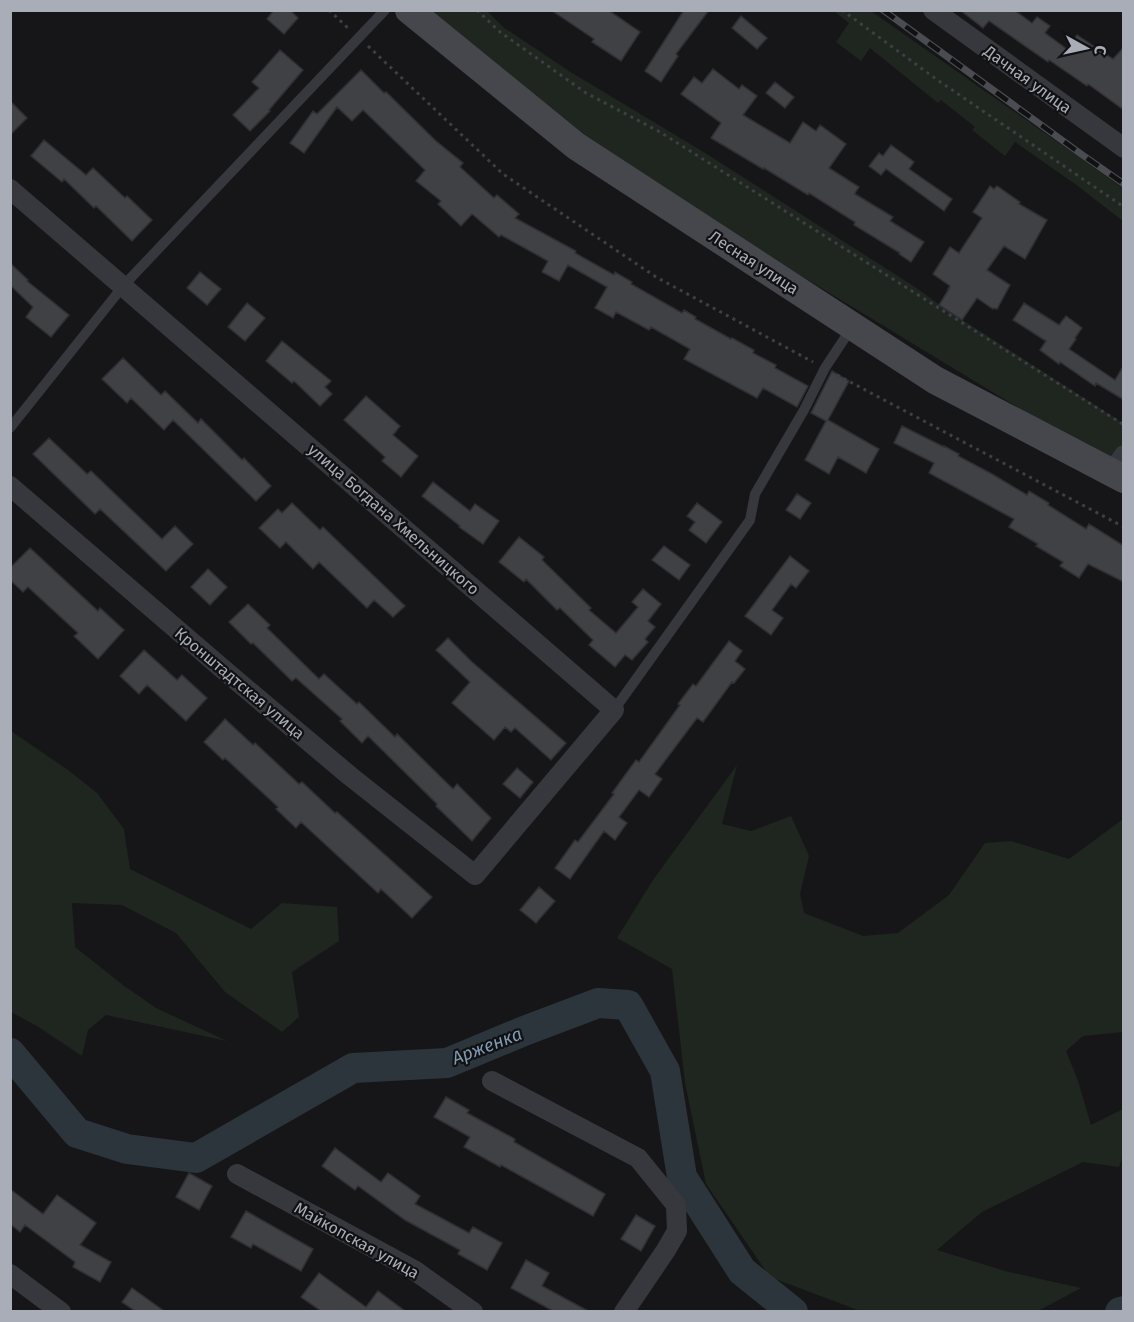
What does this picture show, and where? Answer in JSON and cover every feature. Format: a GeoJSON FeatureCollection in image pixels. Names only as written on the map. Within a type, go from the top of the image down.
{"type":"FeatureCollection","features":[{"type":"Feature","properties":{"kind":"street","name":"Лесная улица"},"geometry":{"type":"LineString","coordinates":[[409,10],[576,146],[935,380],[1120,469]]}},
{"type":"Feature","properties":{"kind":"street","name":"Дачная улица"},"geometry":{"type":"LineString","coordinates":[[933,10],[1124,148]]}},
{"type":"Feature","properties":{"kind":"street","name":"улица Богдана Хмельницкого"},"geometry":{"type":"LineString","coordinates":[[10,189],[614,710]]}},
{"type":"Feature","properties":{"kind":"street","name":"Кронштадтская улица"},"geometry":{"type":"LineString","coordinates":[[10,486],[350,776],[475,875],[614,710]]}},
{"type":"Feature","properties":{"kind":"street"},"geometry":{"type":"LineString","coordinates":[[492,1081],[638,1158],[676,1205],[677,1231],[624,1311]]}},
{"type":"Feature","properties":{"kind":"street","name":"Майкопская улица"},"geometry":{"type":"LineString","coordinates":[[237,1174],[414,1270],[473,1311]]}},
{"type":"Feature","properties":{"kind":"street"},"geometry":{"type":"LineString","coordinates":[[10,1274],[61,1311]]}},
{"type":"Feature","properties":{"kind":"lane"},"geometry":{"type":"LineString","coordinates":[[10,428],[124,285],[385,10]]}},
{"type":"Feature","properties":{"kind":"lane"},"geometry":{"type":"LineString","coordinates":[[614,710],[750,520],[755,494],[804,410],[825,368],[853,326]]}},
{"type":"Feature","properties":{"kind":"path"},"geometry":{"type":"LineString","coordinates":[[329,10],[503,174],[656,277],[1124,527]]}},
{"type":"Feature","properties":{"kind":"path"},"geometry":{"type":"LineString","coordinates":[[477,10],[500,32],[585,93],[660,132],[1124,425]]}},
{"type":"Feature","properties":{"kind":"path"},"geometry":{"type":"LineString","coordinates":[[842,10],[936,79],[1124,207]]}},
{"type":"Feature","properties":{"kind":"shaded area"},"geometry":{"type":"Polygon","coordinates":[[[430,11],[487,11],[503,27],[569,71],[702,151],[1123,423],[1123,447],[1111,459],[1027,413],[780,263],[591,142],[430,11]]]}},
{"type":"Feature","properties":{"kind":"shaded area"},"geometry":{"type":"Polygon","coordinates":[[[834,11],[871,11],[1123,188],[1123,221],[1015,142],[1005,156],[972,130],[975,127],[941,100],[938,103],[870,48],[861,61],[836,42],[849,23],[834,11]]]}},
{"type":"Feature","properties":{"kind":"shaded area"},"geometry":{"type":"Polygon","coordinates":[[[11,731],[97,793],[124,829],[130,869],[251,929],[282,903],[337,907],[339,941],[292,972],[299,1017],[282,1032],[225,992],[176,933],[122,905],[72,903],[75,947],[156,1008],[227,1041],[106,1015],[88,1030],[82,1056],[11,1012],[11,731]]]}},
{"type":"Feature","properties":{"kind":"shaded area"},"geometry":{"type":"Polygon","coordinates":[[[737,765],[722,824],[751,831],[791,816],[809,856],[800,894],[804,913],[863,936],[898,933],[949,895],[985,843],[1011,841],[1069,859],[1123,819],[1123,1032],[1083,1036],[1066,1051],[1091,1125],[1123,1109],[1123,1155],[1119,1167],[1083,1162],[982,1212],[937,1250],[1005,1271],[1081,1288],[1038,1311],[863,1312],[770,1277],[706,1184],[685,1083],[672,969],[617,938],[653,880],[737,765]]]}},
{"type":"Feature","properties":{"kind":"building"},"geometry":{"type":"Polygon","coordinates":[[[274,10],[290,10],[298,18],[284,34],[267,19],[274,10]]]}},
{"type":"Feature","properties":{"kind":"building"},"geometry":{"type":"Polygon","coordinates":[[[551,10],[608,10],[640,32],[621,61],[592,42],[594,39],[551,10]]]}},
{"type":"Feature","properties":{"kind":"building"},"geometry":{"type":"Polygon","coordinates":[[[684,10],[709,10],[676,54],[678,56],[661,82],[645,71],[684,10]]]}},
{"type":"Feature","properties":{"kind":"building"},"geometry":{"type":"Polygon","coordinates":[[[960,10],[1014,10],[1032,23],[1037,17],[1050,26],[1045,33],[1067,49],[1077,35],[1113,59],[1124,47],[1124,110],[1088,84],[1087,86],[1049,60],[1048,62],[989,21],[983,28],[960,10]]]}},
{"type":"Feature","properties":{"kind":"building"},"geometry":{"type":"Polygon","coordinates":[[[741,16],[767,38],[757,49],[732,28],[741,16]]]}},
{"type":"Feature","properties":{"kind":"building"},"geometry":{"type":"Polygon","coordinates":[[[280,50],[303,70],[270,111],[250,131],[233,115],[259,88],[252,82],[280,50]]]}},
{"type":"Feature","properties":{"kind":"building"},"geometry":{"type":"Polygon","coordinates":[[[713,69],[739,89],[742,85],[757,96],[743,115],[790,143],[803,122],[816,131],[820,125],[846,144],[829,168],[859,187],[855,194],[893,217],[890,221],[924,242],[911,262],[809,193],[808,195],[711,138],[721,123],[681,94],[694,77],[702,83],[713,69]]]}},
{"type":"Feature","properties":{"kind":"building"},"geometry":{"type":"Polygon","coordinates":[[[361,70],[436,141],[463,163],[460,167],[494,198],[497,195],[519,214],[515,218],[576,251],[575,253],[614,275],[615,272],[632,282],[631,284],[682,313],[684,310],[696,317],[695,319],[754,350],[753,353],[776,365],[775,368],[808,386],[797,407],[763,388],[757,398],[684,359],[690,349],[651,327],[649,330],[616,312],[613,318],[595,308],[607,287],[568,265],[559,281],[542,272],[548,261],[501,235],[499,237],[472,214],[461,226],[438,204],[441,201],[416,181],[425,170],[363,110],[352,121],[337,107],[304,153],[290,143],[313,111],[317,114],[361,70]]]}},
{"type":"Feature","properties":{"kind":"building"},"geometry":{"type":"Polygon","coordinates":[[[775,82],[794,97],[785,108],[766,93],[775,82]]]}},
{"type":"Feature","properties":{"kind":"building"},"geometry":{"type":"Polygon","coordinates":[[[10,101],[27,118],[10,135],[10,101]]]}},
{"type":"Feature","properties":{"kind":"building"},"geometry":{"type":"Polygon","coordinates":[[[44,140],[86,175],[93,168],[152,220],[132,241],[64,179],[62,182],[31,156],[44,140]]]}},
{"type":"Feature","properties":{"kind":"building"},"geometry":{"type":"Polygon","coordinates":[[[891,145],[914,162],[909,169],[952,199],[944,211],[886,169],[881,175],[869,166],[879,153],[883,156],[891,145]]]}},
{"type":"Feature","properties":{"kind":"building"},"geometry":{"type":"Polygon","coordinates":[[[990,186],[994,189],[997,186],[1020,202],[1019,204],[1047,220],[1025,259],[1004,246],[987,270],[1010,285],[997,309],[993,309],[977,298],[962,320],[939,305],[950,286],[933,274],[950,247],[959,253],[982,218],[973,212],[990,186]]]}},
{"type":"Feature","properties":{"kind":"building"},"geometry":{"type":"Polygon","coordinates":[[[10,263],[27,281],[69,315],[51,337],[26,317],[33,307],[10,285],[10,263]]]}},
{"type":"Feature","properties":{"kind":"building"},"geometry":{"type":"Polygon","coordinates":[[[200,272],[221,289],[207,305],[187,288],[200,272]]]}},
{"type":"Feature","properties":{"kind":"building"},"geometry":{"type":"Polygon","coordinates":[[[247,303],[265,318],[245,341],[228,327],[247,303]]]}},
{"type":"Feature","properties":{"kind":"building"},"geometry":{"type":"Polygon","coordinates":[[[1024,303],[1059,325],[1066,316],[1082,328],[1069,349],[1115,380],[1124,365],[1124,400],[1096,383],[1095,386],[1040,350],[1046,341],[1013,320],[1024,303]]]}},
{"type":"Feature","properties":{"kind":"building"},"geometry":{"type":"Polygon","coordinates":[[[282,341],[331,381],[325,387],[332,394],[320,406],[294,381],[292,383],[266,361],[282,341]]]}},
{"type":"Feature","properties":{"kind":"building"},"geometry":{"type":"Polygon","coordinates":[[[123,358],[161,395],[165,391],[198,423],[201,419],[271,486],[256,501],[173,420],[164,430],[131,398],[127,403],[102,379],[123,358]]]}},
{"type":"Feature","properties":{"kind":"building"},"geometry":{"type":"Polygon","coordinates":[[[832,371],[849,381],[828,420],[879,449],[866,473],[838,457],[829,474],[805,460],[826,421],[811,413],[832,371]]]}},
{"type":"Feature","properties":{"kind":"building"},"geometry":{"type":"Polygon","coordinates":[[[366,396],[400,426],[393,435],[418,456],[401,477],[382,461],[385,457],[344,420],[366,396]]]}},
{"type":"Feature","properties":{"kind":"building"},"geometry":{"type":"Polygon","coordinates":[[[902,426],[959,454],[958,456],[1027,495],[1029,491],[1086,529],[1089,524],[1124,546],[1124,582],[1088,564],[1079,578],[1060,566],[1063,562],[1009,527],[1014,519],[929,473],[934,463],[894,443],[902,426]]]}},
{"type":"Feature","properties":{"kind":"building"},"geometry":{"type":"Polygon","coordinates":[[[49,438],[87,474],[91,471],[162,539],[175,526],[193,544],[166,571],[100,509],[95,514],[33,454],[49,438]]]}},
{"type":"Feature","properties":{"kind":"building"},"geometry":{"type":"Polygon","coordinates":[[[433,482],[470,511],[475,504],[499,521],[483,544],[422,496],[433,482]]]}},
{"type":"Feature","properties":{"kind":"building"},"geometry":{"type":"Polygon","coordinates":[[[797,494],[811,503],[800,519],[786,510],[797,494]]]}},
{"type":"Feature","properties":{"kind":"building"},"geometry":{"type":"Polygon","coordinates":[[[292,503],[320,530],[323,527],[405,606],[393,617],[374,600],[367,608],[319,562],[313,569],[286,542],[280,548],[259,528],[278,509],[282,513],[292,503]]]}},
{"type":"Feature","properties":{"kind":"building"},"geometry":{"type":"Polygon","coordinates":[[[697,503],[722,522],[706,543],[689,530],[695,522],[687,516],[697,503]]]}},
{"type":"Feature","properties":{"kind":"building"},"geometry":{"type":"Polygon","coordinates":[[[519,537],[544,557],[542,560],[591,608],[589,610],[616,633],[638,607],[632,602],[643,589],[661,604],[648,621],[655,627],[645,639],[648,642],[632,660],[625,655],[615,667],[589,645],[593,640],[560,608],[557,610],[526,579],[524,582],[499,562],[519,537]]]}},
{"type":"Feature","properties":{"kind":"building"},"geometry":{"type":"Polygon","coordinates":[[[664,546],[690,565],[679,580],[652,560],[664,546]]]}},
{"type":"Feature","properties":{"kind":"building"},"geometry":{"type":"Polygon","coordinates":[[[30,548],[98,611],[100,608],[124,630],[98,659],[74,636],[78,633],[28,587],[23,592],[10,580],[10,568],[30,548]]]}},
{"type":"Feature","properties":{"kind":"building"},"geometry":{"type":"Polygon","coordinates":[[[790,556],[809,571],[796,588],[791,584],[772,610],[783,618],[771,635],[745,616],[790,556]]]}},
{"type":"Feature","properties":{"kind":"building"},"geometry":{"type":"Polygon","coordinates":[[[208,569],[227,587],[210,605],[191,587],[208,569]]]}},
{"type":"Feature","properties":{"kind":"building"},"geometry":{"type":"Polygon","coordinates":[[[248,604],[270,625],[267,628],[319,679],[324,674],[357,704],[359,702],[395,737],[397,734],[453,789],[457,784],[491,818],[472,841],[368,736],[362,743],[340,721],[342,719],[296,678],[292,681],[229,622],[248,604]]]}},
{"type":"Feature","properties":{"kind":"building"},"geometry":{"type":"Polygon","coordinates":[[[448,638],[472,662],[566,743],[551,760],[515,728],[511,732],[505,727],[494,740],[452,703],[470,682],[436,650],[448,638]]]}},
{"type":"Feature","properties":{"kind":"building"},"geometry":{"type":"Polygon","coordinates":[[[729,641],[742,651],[735,661],[745,669],[734,683],[732,682],[703,722],[697,718],[655,774],[662,779],[649,797],[639,790],[619,817],[627,823],[615,840],[604,831],[570,879],[555,868],[575,840],[578,842],[636,760],[639,762],[693,684],[696,686],[729,641]]]}},
{"type":"Feature","properties":{"kind":"building"},"geometry":{"type":"Polygon","coordinates":[[[144,650],[177,680],[182,675],[207,698],[186,721],[147,685],[139,694],[120,676],[144,650]]]}},
{"type":"Feature","properties":{"kind":"building"},"geometry":{"type":"Polygon","coordinates":[[[225,719],[299,784],[302,782],[335,813],[337,812],[432,897],[412,918],[381,889],[378,893],[301,822],[296,828],[276,809],[278,807],[225,758],[223,760],[204,742],[225,719]]]}},
{"type":"Feature","properties":{"kind":"building"},"geometry":{"type":"Polygon","coordinates":[[[517,768],[533,782],[520,798],[503,784],[517,768]]]}},
{"type":"Feature","properties":{"kind":"building"},"geometry":{"type":"Polygon","coordinates":[[[539,887],[555,901],[536,923],[520,910],[539,887]]]}},
{"type":"Feature","properties":{"kind":"building"},"geometry":{"type":"Polygon","coordinates":[[[446,1097],[469,1110],[467,1113],[515,1139],[514,1142],[605,1194],[593,1216],[464,1147],[470,1137],[434,1117],[446,1097]]]}},
{"type":"Feature","properties":{"kind":"building"},"geometry":{"type":"Polygon","coordinates":[[[335,1148],[381,1182],[388,1173],[420,1196],[415,1204],[469,1233],[473,1227],[502,1243],[487,1270],[458,1254],[460,1250],[405,1220],[358,1186],[355,1190],[322,1166],[335,1148]]]}},
{"type":"Feature","properties":{"kind":"building"},"geometry":{"type":"Polygon","coordinates":[[[189,1173],[212,1186],[199,1210],[176,1197],[189,1173]]]}},
{"type":"Feature","properties":{"kind":"building"},"geometry":{"type":"Polygon","coordinates":[[[10,1189],[43,1214],[57,1195],[96,1223],[80,1245],[111,1262],[100,1282],[73,1267],[75,1262],[25,1225],[20,1232],[10,1224],[10,1189]]]}},
{"type":"Feature","properties":{"kind":"building"},"geometry":{"type":"Polygon","coordinates":[[[246,1211],[313,1249],[301,1271],[253,1244],[251,1248],[231,1237],[246,1211]]]}},
{"type":"Feature","properties":{"kind":"building"},"geometry":{"type":"Polygon","coordinates":[[[636,1215],[655,1226],[641,1251],[621,1239],[636,1215]]]}},
{"type":"Feature","properties":{"kind":"building"},"geometry":{"type":"Polygon","coordinates":[[[526,1260],[549,1273],[542,1286],[588,1311],[553,1311],[511,1288],[526,1260]]]}},
{"type":"Feature","properties":{"kind":"building"},"geometry":{"type":"Polygon","coordinates":[[[319,1273],[366,1307],[378,1291],[405,1311],[321,1311],[301,1297],[319,1273]]]}},
{"type":"Feature","properties":{"kind":"building"},"geometry":{"type":"Polygon","coordinates":[[[132,1288],[164,1311],[135,1311],[122,1302],[132,1288]]]}},
{"type":"Feature","properties":{"kind":"waterway","name":"Арженка"},"geometry":{"type":"LineString","coordinates":[[10,1053],[77,1133],[127,1149],[196,1158],[353,1068],[447,1063],[598,1003],[628,1005],[665,1071],[682,1177],[742,1271],[793,1312]]}},
{"type":"Feature","properties":{"kind":"waterway","name":"Арженка"},"geometry":{"type":"LineString","coordinates":[[1120,1312],[1124,1311]]}},
{"type":"Feature","properties":{"kind":"railway"},"geometry":{"type":"LineString","coordinates":[[883,10],[1124,184]]}}]}
